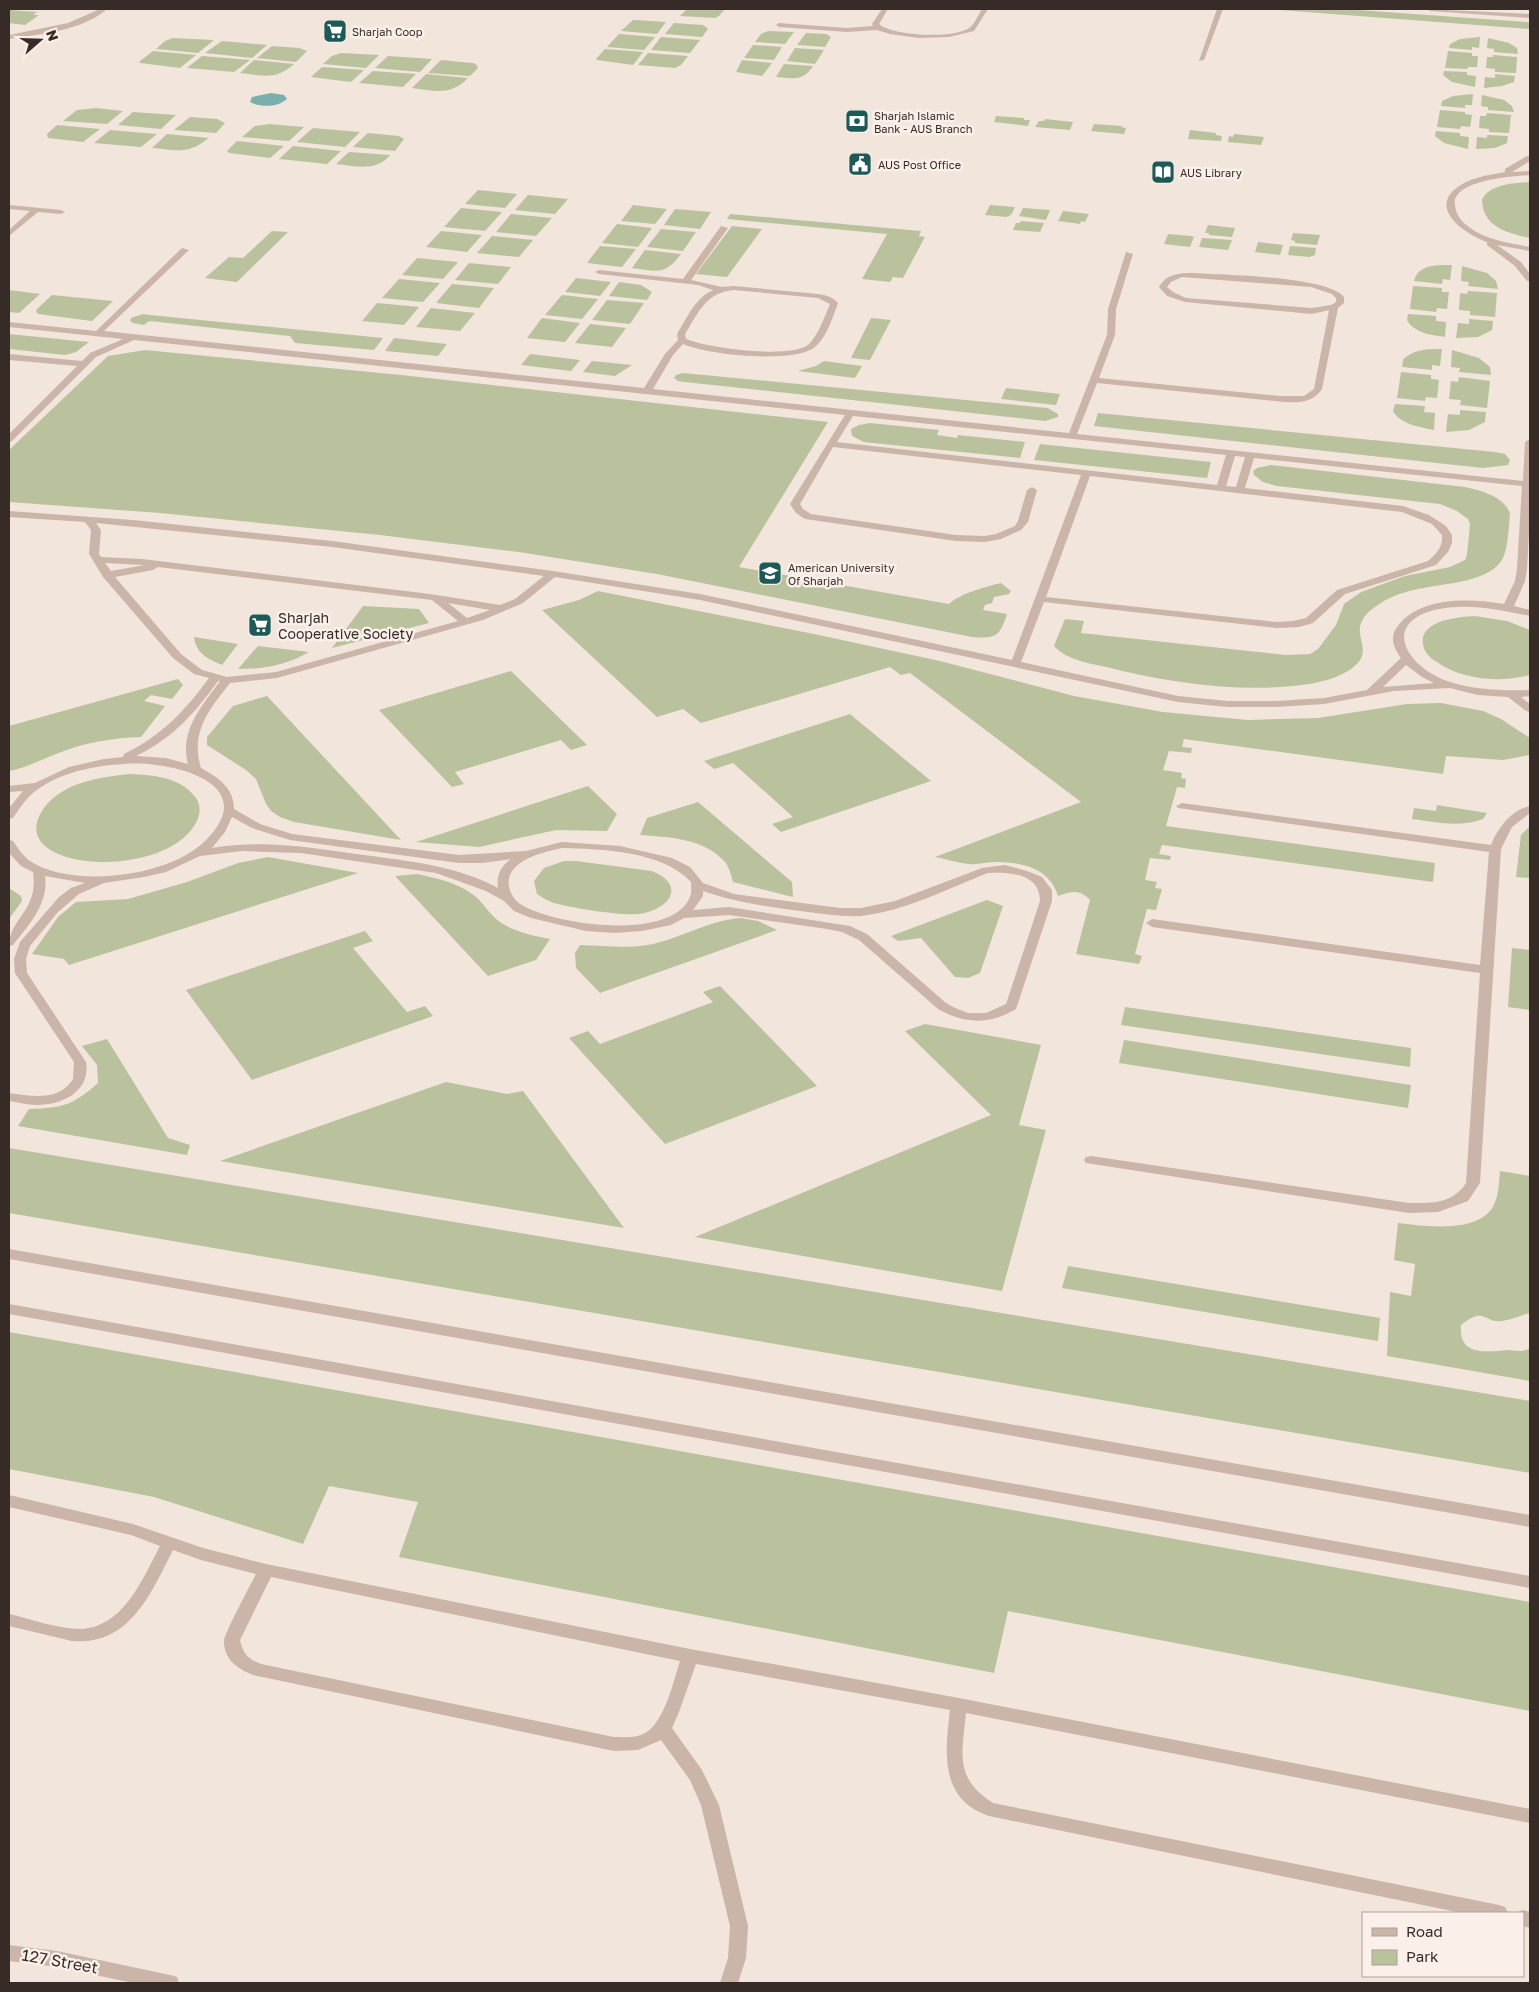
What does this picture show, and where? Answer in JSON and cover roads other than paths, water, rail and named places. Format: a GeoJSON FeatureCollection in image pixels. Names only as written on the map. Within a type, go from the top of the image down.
{"type":"FeatureCollection","features":[{"type":"Feature","properties":{"kind":"street"},"geometry":{"type":"LineString","coordinates":[[9,37],[72,25],[104,9]]}},
{"type":"Feature","properties":{"kind":"street"},"geometry":{"type":"LineString","coordinates":[[877,28],[875,24],[885,9]]}},
{"type":"Feature","properties":{"kind":"street"},"geometry":{"type":"LineString","coordinates":[[779,25],[847,30],[877,28],[895,33],[952,36],[971,30],[985,9]]}},
{"type":"Feature","properties":{"kind":"street"},"geometry":{"type":"LineString","coordinates":[[1201,60],[1220,9]]}},
{"type":"Feature","properties":{"kind":"street"},"geometry":{"type":"LineString","coordinates":[[1430,9],[1530,16]]}},
{"type":"Feature","properties":{"kind":"street"},"geometry":{"type":"LineString","coordinates":[[1530,158],[1499,174],[1469,183],[1453,196],[1450,204],[1452,212],[1458,221],[1518,264],[1530,279]]}},
{"type":"Feature","properties":{"kind":"street"},"geometry":{"type":"LineString","coordinates":[[1499,174],[1530,173]]}},
{"type":"Feature","properties":{"kind":"street"},"geometry":{"type":"LineString","coordinates":[[9,207],[61,212]]}},
{"type":"Feature","properties":{"kind":"street"},"geometry":{"type":"LineString","coordinates":[[9,234],[37,209]]}},
{"type":"Feature","properties":{"kind":"street"},"geometry":{"type":"LineString","coordinates":[[684,282],[724,228]]}},
{"type":"Feature","properties":{"kind":"street"},"geometry":{"type":"LineString","coordinates":[[1482,237],[1498,243],[1530,249]]}},
{"type":"Feature","properties":{"kind":"street"},"geometry":{"type":"LineString","coordinates":[[98,333],[185,250]]}},
{"type":"Feature","properties":{"kind":"street"},"geometry":{"type":"LineString","coordinates":[[1072,436],[1111,336],[1112,308],[1129,254]]}},
{"type":"Feature","properties":{"kind":"street"},"geometry":{"type":"LineString","coordinates":[[599,272],[684,282],[720,289],[734,288],[818,296],[834,303],[813,344],[793,354],[703,348],[687,344],[682,340],[681,334],[706,296],[720,289]]}},
{"type":"Feature","properties":{"kind":"street"},"geometry":{"type":"LineString","coordinates":[[1093,380],[1280,399],[1301,399],[1316,393],[1334,307],[1340,303],[1340,297],[1335,292],[1312,285],[1193,275],[1171,278],[1165,282],[1163,287],[1166,292],[1174,296],[1191,300],[1312,311],[1334,307]]}},
{"type":"Feature","properties":{"kind":"street"},"geometry":{"type":"LineString","coordinates":[[9,324],[1528,484]]}},
{"type":"Feature","properties":{"kind":"street"},"geometry":{"type":"LineString","coordinates":[[9,439],[83,364],[103,349],[138,337]]}},
{"type":"Feature","properties":{"kind":"street"},"geometry":{"type":"LineString","coordinates":[[647,391],[669,354],[682,340]]}},
{"type":"Feature","properties":{"kind":"street"},"geometry":{"type":"LineString","coordinates":[[9,356],[83,364]]}},
{"type":"Feature","properties":{"kind":"street"},"geometry":{"type":"LineString","coordinates":[[851,412],[795,504],[799,511],[808,517],[956,538],[985,539],[1004,535],[1018,528],[1023,522],[1032,490]]}},
{"type":"Feature","properties":{"kind":"street"},"geometry":{"type":"LineString","coordinates":[[1508,607],[1520,581],[1522,569],[1530,442]]}},
{"type":"Feature","properties":{"kind":"street"},"geometry":{"type":"LineString","coordinates":[[831,444],[1403,510],[1434,520],[1444,528],[1449,537],[1448,545],[1442,555],[1432,563],[1341,592],[1333,597],[1312,619],[1290,625],[1040,599]]}},
{"type":"Feature","properties":{"kind":"street"},"geometry":{"type":"LineString","coordinates":[[1220,489],[1230,453]]}},
{"type":"Feature","properties":{"kind":"street"},"geometry":{"type":"LineString","coordinates":[[1240,491],[1250,455]]}},
{"type":"Feature","properties":{"kind":"street"},"geometry":{"type":"LineString","coordinates":[[1016,664],[1086,474]]}},
{"type":"Feature","properties":{"kind":"street"},"geometry":{"type":"LineString","coordinates":[[9,514],[87,519],[332,544],[553,574],[700,597],[1178,699],[1227,704],[1286,704],[1324,701],[1394,688],[1450,685]]}},
{"type":"Feature","properties":{"kind":"street"},"geometry":{"type":"LineString","coordinates":[[87,519],[96,530],[97,536],[93,548],[97,560],[107,575],[177,656],[198,672],[227,680],[277,675],[465,622],[503,609],[519,601],[553,574]]}},
{"type":"Feature","properties":{"kind":"street"},"geometry":{"type":"LineString","coordinates":[[97,560],[430,597],[503,609]]}},
{"type":"Feature","properties":{"kind":"street"},"geometry":{"type":"LineString","coordinates":[[107,575],[163,566]]}},
{"type":"Feature","properties":{"kind":"street"},"geometry":{"type":"LineString","coordinates":[[430,597],[444,604],[465,622]]}},
{"type":"Feature","properties":{"kind":"street"},"geometry":{"type":"LineString","coordinates":[[1530,613],[1508,607],[1479,603],[1451,604],[1427,609],[1409,618],[1399,631],[1398,645],[1406,659],[1424,674],[1450,685],[1480,692],[1530,693]]}},
{"type":"Feature","properties":{"kind":"street"},"geometry":{"type":"LineString","coordinates":[[1369,694],[1406,659]]}},
{"type":"Feature","properties":{"kind":"street"},"geometry":{"type":"LineString","coordinates":[[122,759],[155,743],[179,725],[216,678]]}},
{"type":"Feature","properties":{"kind":"street"},"geometry":{"type":"LineString","coordinates":[[196,768],[191,758],[192,735],[197,724],[227,680]]}},
{"type":"Feature","properties":{"kind":"street"},"geometry":{"type":"LineString","coordinates":[[1511,694],[1530,709]]}},
{"type":"Feature","properties":{"kind":"street"},"geometry":{"type":"LineString","coordinates":[[9,816],[22,798],[36,786],[61,773],[90,764],[122,759],[174,762],[196,768],[214,780],[226,794],[229,811],[224,825],[219,833],[198,854]]}},
{"type":"Feature","properties":{"kind":"street"},"geometry":{"type":"LineString","coordinates":[[9,789],[36,786]]}},
{"type":"Feature","properties":{"kind":"street"},"geometry":{"type":"LineString","coordinates":[[1182,806],[1495,849]]}},
{"type":"Feature","properties":{"kind":"street"},"geometry":{"type":"LineString","coordinates":[[1091,1160],[1409,1208],[1438,1207],[1463,1198],[1473,1183],[1495,849],[1501,834],[1510,822],[1530,809]]}},
{"type":"Feature","properties":{"kind":"street"},"geometry":{"type":"LineString","coordinates":[[229,811],[256,826],[290,837],[459,859],[498,858],[529,853],[545,848],[579,845],[664,858],[679,864],[690,873],[698,885],[713,892],[750,901],[840,912],[860,912],[898,904],[986,870],[1005,869],[1023,872],[1038,880],[1046,890],[1046,901],[1012,1006],[1002,1014],[987,1018],[970,1018],[954,1014],[942,1006],[876,948],[846,929],[827,924],[729,911],[684,914]]}},
{"type":"Feature","properties":{"kind":"street"},"geometry":{"type":"LineString","coordinates":[[9,843],[18,856],[38,869],[58,876],[81,879],[106,880],[156,872],[198,854],[240,847],[289,848],[379,860],[449,872],[490,888],[507,898],[516,907],[530,914],[558,922],[624,930],[666,924],[684,914],[698,894],[698,885]]}},
{"type":"Feature","properties":{"kind":"street"},"geometry":{"type":"LineString","coordinates":[[507,898],[502,886],[505,874],[514,862],[529,853]]}},
{"type":"Feature","properties":{"kind":"street"},"geometry":{"type":"LineString","coordinates":[[9,942],[35,907],[39,897],[40,878],[38,869]]}},
{"type":"Feature","properties":{"kind":"street"},"geometry":{"type":"LineString","coordinates":[[9,1097],[37,1101],[54,1098],[69,1092],[79,1082],[83,1072],[80,1062],[21,973],[20,959],[24,946],[63,900],[75,892],[106,880]]}},
{"type":"Feature","properties":{"kind":"street"},"geometry":{"type":"LineString","coordinates":[[1152,923],[1487,970]]}},
{"type":"Feature","properties":{"kind":"street"},"geometry":{"type":"LineString","coordinates":[[9,1254],[1530,1521]]}},
{"type":"Feature","properties":{"kind":"street"},"geometry":{"type":"LineString","coordinates":[[9,1309],[1530,1582]]}},
{"type":"Feature","properties":{"kind":"street"},"geometry":{"type":"LineString","coordinates":[[9,1501],[133,1530],[201,1554],[266,1570],[690,1656],[958,1705],[1530,1816]]}},
{"type":"Feature","properties":{"kind":"street"},"geometry":{"type":"LineString","coordinates":[[9,1620],[82,1635],[104,1631],[123,1620],[136,1604],[170,1542]]}},
{"type":"Feature","properties":{"kind":"street"},"geometry":{"type":"LineString","coordinates":[[266,1570],[232,1640],[235,1653],[244,1664],[259,1670],[614,1744],[632,1745],[650,1740],[663,1729],[669,1719],[690,1656]]}},
{"type":"Feature","properties":{"kind":"street"},"geometry":{"type":"LineString","coordinates":[[958,1705],[954,1753],[956,1775],[968,1794],[989,1809],[1494,1912]]}},
{"type":"Feature","properties":{"kind":"street"},"geometry":{"type":"LineString","coordinates":[[663,1729],[702,1784],[710,1805],[739,1926],[737,1958],[729,1983]]}},
{"type":"Feature","properties":{"kind":"street","name":"127 Street"},"geometry":{"type":"LineString","coordinates":[[9,1953],[58,1959],[170,1983]]}},
{"type":"Feature","properties":{"kind":"water"},"geometry":{"type":"Polygon","coordinates":[[[271,93],[284,95],[287,99],[279,104],[269,106],[250,102],[252,97],[271,93]]]}},
{"type":"Feature","properties":{"kind":"place","name":"Sharjah Coop"},"geometry":{"type":"Point","coordinates":[335,31]}},
{"type":"Feature","properties":{"kind":"place","name":"Sharjah Islamic Bank - AUS Branch"},"geometry":{"type":"Point","coordinates":[857,121]}},
{"type":"Feature","properties":{"kind":"place","name":"AUS Post Office"},"geometry":{"type":"Point","coordinates":[860,164]}},
{"type":"Feature","properties":{"kind":"place","name":"AUS Library"},"geometry":{"type":"Point","coordinates":[1163,172]}},
{"type":"Feature","properties":{"kind":"place","name":"American University Of Sharjah"},"geometry":{"type":"Point","coordinates":[770,573]}},
{"type":"Feature","properties":{"kind":"place","name":"Sharjah Cooperative Society"},"geometry":{"type":"Point","coordinates":[260,625]}}]}
